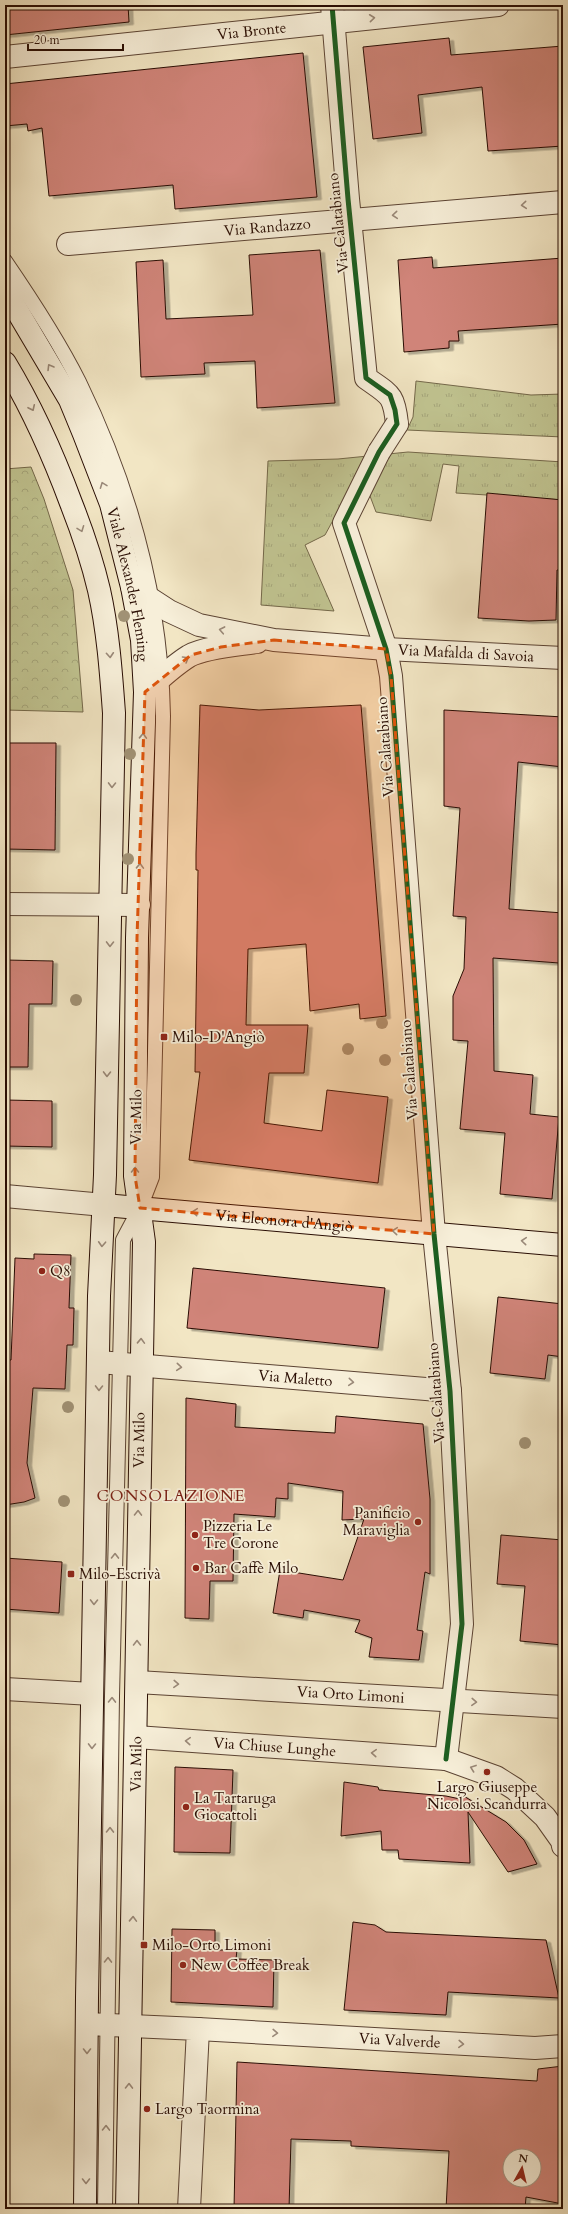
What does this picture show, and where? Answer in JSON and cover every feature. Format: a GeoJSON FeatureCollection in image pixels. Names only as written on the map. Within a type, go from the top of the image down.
{"type":"FeatureCollection","features":[{"type":"Feature","properties":{"kind":"street","name":"Via Bronte"},"geometry":{"type":"LineString","coordinates":[[5,57],[332,14],[498,5]]}},
{"type":"Feature","properties":{"kind":"street","name":"Via Calatabiano"},"geometry":{"type":"LineString","coordinates":[[332,14],[349,219],[366,378],[390,395],[395,410],[397,424],[379,452],[344,523],[386,649],[391,676],[434,1234],[450,1391],[462,1624],[446,1759]]}},
{"type":"Feature","properties":{"kind":"street","name":"Via Randazzo"},"geometry":{"type":"LineString","coordinates":[[68,244],[563,202]]}},
{"type":"Feature","properties":{"kind":"street","name":"Viale Alexander Fleming"},"geometry":{"type":"LineString","coordinates":[[5,290],[70,400],[110,504],[132,587],[142,640],[145,692],[139,905]]}},
{"type":"Feature","properties":{"kind":"street","name":"Viale Alexander Fleming"},"geometry":{"type":"LineString","coordinates":[[5,363],[29,402],[50,450],[89,551],[99,590],[109,647],[114,713],[110,905]]}},
{"type":"Feature","properties":{"kind":"street"},"geometry":{"type":"LineString","coordinates":[[132,587],[169,611],[199,625],[274,640]]}},
{"type":"Feature","properties":{"kind":"street"},"geometry":{"type":"LineString","coordinates":[[145,692],[162,676],[190,655],[221,647],[274,640]]}},
{"type":"Feature","properties":{"kind":"street","name":"Via Mafalda di Savoia"},"geometry":{"type":"LineString","coordinates":[[274,640],[386,649],[563,658]]}},
{"type":"Feature","properties":{"kind":"street"},"geometry":{"type":"LineString","coordinates":[[5,904],[139,905]]}},
{"type":"Feature","properties":{"kind":"street","name":"Via Milo"},"geometry":{"type":"LineString","coordinates":[[85,2209],[97,2024],[87,1998],[92,1694],[109,1362],[99,1296],[104,1205],[110,905]]}},
{"type":"Feature","properties":{"kind":"street","name":"Via Milo"},"geometry":{"type":"LineString","coordinates":[[127,2209],[137,1682],[140,1364],[144,1242],[135,1176],[139,905]]}},
{"type":"Feature","properties":{"kind":"street","name":"Via Eleonora d'Angiò"},"geometry":{"type":"LineString","coordinates":[[5,1196],[563,1245]]}},
{"type":"Feature","properties":{"kind":"street","name":"Via Maletto"},"geometry":{"type":"LineString","coordinates":[[109,1362],[450,1391]]}},
{"type":"Feature","properties":{"kind":"street","name":"Via Orto Limoni"},"geometry":{"type":"LineString","coordinates":[[137,1682],[563,1707]]}},
{"type":"Feature","properties":{"kind":"street"},"geometry":{"type":"LineString","coordinates":[[5,1689],[92,1694]]}},
{"type":"Feature","properties":{"kind":"street","name":"Via Chiuse Lunghe"},"geometry":{"type":"LineString","coordinates":[[136,1737],[446,1759],[496,1777],[515,1789],[544,1817],[562,1841],[563,1846]]}},
{"type":"Feature","properties":{"kind":"street","name":"Via Valverde"},"geometry":{"type":"LineString","coordinates":[[97,2024],[535,2048],[563,2046]]}},
{"type":"Feature","properties":{"kind":"street"},"geometry":{"type":"LineString","coordinates":[[189,2209],[198,2029]]}},
{"type":"Feature","properties":{"kind":"lane"},"geometry":{"type":"LineString","coordinates":[[5,261],[78,380],[102,432],[132,511],[151,599],[162,676],[163,716],[152,1177],[140,1208],[123,1240],[109,1362],[97,2024],[105,2209]]}},
{"type":"Feature","properties":{"kind":"highlighted area"},"geometry":{"type":"Polygon","coordinates":[[[274,640],[386,649],[391,676],[434,1234],[140,1208],[135,1176],[137,938],[145,692],[191,655],[221,647],[274,640]]]}},
{"type":"Feature","properties":{"kind":"green space"},"geometry":{"type":"Polygon","coordinates":[[[416,381],[531,395],[563,394],[563,437],[407,430],[413,417],[416,381]]]}},
{"type":"Feature","properties":{"kind":"green space"},"geometry":{"type":"Polygon","coordinates":[[[408,452],[563,462],[563,500],[456,493],[459,466],[443,464],[431,521],[376,512],[370,496],[349,491],[325,535],[305,545],[334,611],[261,605],[268,461],[338,459],[408,452]]]}},
{"type":"Feature","properties":{"kind":"green space"},"geometry":{"type":"Polygon","coordinates":[[[31,467],[44,499],[73,590],[83,712],[5,710],[5,469],[31,467]]]}},
{"type":"Feature","properties":{"kind":"building"},"geometry":{"type":"Polygon","coordinates":[[[5,5],[128,5],[129,22],[5,35],[5,5]]]}},
{"type":"Feature","properties":{"kind":"building"},"geometry":{"type":"Polygon","coordinates":[[[449,38],[451,55],[563,46],[563,146],[488,151],[482,87],[418,95],[422,133],[373,139],[363,47],[449,38]]]}},
{"type":"Feature","properties":{"kind":"building"},"geometry":{"type":"Polygon","coordinates":[[[303,53],[317,197],[175,209],[173,185],[49,196],[42,128],[28,131],[27,124],[5,126],[5,84],[303,53]]]}},
{"type":"Feature","properties":{"kind":"building"},"geometry":{"type":"Polygon","coordinates":[[[320,250],[335,403],[257,408],[255,361],[204,363],[205,374],[141,377],[136,262],[163,260],[166,319],[253,315],[249,255],[320,250]]]}},
{"type":"Feature","properties":{"kind":"building"},"geometry":{"type":"Polygon","coordinates":[[[432,257],[433,268],[563,258],[563,324],[458,331],[459,341],[449,341],[449,348],[404,352],[398,260],[432,257]]]}},
{"type":"Feature","properties":{"kind":"building"},"geometry":{"type":"Polygon","coordinates":[[[487,493],[563,500],[563,570],[557,570],[556,620],[529,621],[478,618],[487,493]]]}},
{"type":"Feature","properties":{"kind":"building"},"geometry":{"type":"Polygon","coordinates":[[[200,705],[259,710],[361,705],[386,1016],[360,1019],[359,1004],[310,1011],[306,944],[248,949],[246,1025],[308,1025],[304,1073],[269,1073],[264,1123],[322,1131],[327,1090],[388,1097],[378,1183],[189,1160],[200,1072],[195,1072],[198,870],[196,870],[196,854],[200,705]]]}},
{"type":"Feature","properties":{"kind":"building"},"geometry":{"type":"Polygon","coordinates":[[[444,710],[563,717],[563,767],[518,762],[509,909],[563,913],[559,963],[493,958],[494,1071],[533,1075],[530,1114],[559,1117],[552,1199],[500,1194],[505,1133],[460,1129],[468,1041],[453,1040],[453,996],[464,969],[466,917],[453,916],[460,808],[444,806],[444,710]]]}},
{"type":"Feature","properties":{"kind":"building"},"geometry":{"type":"Polygon","coordinates":[[[5,743],[56,743],[55,850],[5,849],[5,743]]]}},
{"type":"Feature","properties":{"kind":"building"},"geometry":{"type":"Polygon","coordinates":[[[5,960],[53,961],[52,1004],[29,1004],[28,1067],[5,1067],[5,960]]]}},
{"type":"Feature","properties":{"kind":"building"},"geometry":{"type":"Polygon","coordinates":[[[5,1100],[52,1101],[52,1147],[5,1146],[5,1100]]]}},
{"type":"Feature","properties":{"kind":"building"},"geometry":{"type":"Polygon","coordinates":[[[34,1254],[71,1255],[69,1308],[74,1308],[73,1345],[67,1345],[65,1389],[33,1388],[27,1463],[35,1498],[24,1502],[5,1505],[5,1360],[11,1360],[15,1258],[34,1259],[34,1254]]]}},
{"type":"Feature","properties":{"kind":"building"},"geometry":{"type":"Polygon","coordinates":[[[193,1268],[385,1288],[378,1348],[187,1328],[193,1268]]]}},
{"type":"Feature","properties":{"kind":"building"},"geometry":{"type":"Polygon","coordinates":[[[498,1297],[563,1304],[563,1357],[548,1355],[545,1379],[490,1373],[498,1297]]]}},
{"type":"Feature","properties":{"kind":"building"},"geometry":{"type":"Polygon","coordinates":[[[186,1398],[236,1404],[235,1427],[335,1433],[336,1416],[423,1424],[430,1499],[430,1574],[425,1572],[417,1630],[423,1631],[419,1660],[369,1657],[372,1638],[355,1632],[360,1620],[304,1610],[303,1618],[273,1613],[280,1570],[343,1580],[364,1519],[342,1520],[343,1491],[288,1483],[288,1499],[276,1498],[275,1517],[234,1514],[233,1581],[210,1581],[209,1619],[185,1618],[186,1398]]]}},
{"type":"Feature","properties":{"kind":"building"},"geometry":{"type":"Polygon","coordinates":[[[501,1535],[563,1540],[563,1645],[520,1641],[525,1586],[497,1584],[501,1535]]]}},
{"type":"Feature","properties":{"kind":"building"},"geometry":{"type":"Polygon","coordinates":[[[5,1558],[62,1562],[59,1613],[5,1609],[5,1558]]]}},
{"type":"Feature","properties":{"kind":"building"},"geometry":{"type":"Polygon","coordinates":[[[175,1767],[233,1770],[230,1853],[174,1852],[175,1767]]]}},
{"type":"Feature","properties":{"kind":"building"},"geometry":{"type":"Polygon","coordinates":[[[344,1782],[378,1787],[379,1790],[446,1796],[460,1799],[454,1790],[506,1822],[524,1840],[537,1864],[508,1872],[468,1812],[470,1863],[399,1859],[398,1850],[382,1850],[381,1831],[341,1836],[344,1782]]]}},
{"type":"Feature","properties":{"kind":"building"},"geometry":{"type":"Polygon","coordinates":[[[353,1922],[375,1925],[386,1932],[546,1940],[559,1998],[448,1992],[446,2015],[344,2010],[353,1922]]]}},
{"type":"Feature","properties":{"kind":"building"},"geometry":{"type":"Polygon","coordinates":[[[172,1929],[215,1930],[215,1950],[237,1950],[236,1959],[274,1960],[273,2007],[171,2002],[172,1929]]]}},
{"type":"Feature","properties":{"kind":"building"},"geometry":{"type":"Polygon","coordinates":[[[237,2062],[537,2081],[538,2069],[563,2066],[563,2204],[526,2197],[525,2209],[446,2209],[449,2151],[351,2146],[351,2141],[291,2139],[289,2209],[234,2209],[237,2062]]]}},
{"type":"Feature","properties":{"kind":"cycle path"},"geometry":{"type":"LineString","coordinates":[[332,5],[348,199],[366,378],[390,395],[395,410],[397,424],[379,452],[344,523],[386,649],[391,676],[434,1234],[450,1391],[462,1624],[446,1759]]}},
{"type":"Feature","properties":{"kind":"place","name":"Milo-D'Angiò"},"geometry":{"type":"Point","coordinates":[164,1037]}},
{"type":"Feature","properties":{"kind":"place","name":"Q8"},"geometry":{"type":"Point","coordinates":[42,1271]}},
{"type":"Feature","properties":{"kind":"place","name":"Panificio Maraviglia"},"geometry":{"type":"Point","coordinates":[418,1522]}},
{"type":"Feature","properties":{"kind":"place","name":"Pizzeria Le Tre Corone"},"geometry":{"type":"Point","coordinates":[195,1535]}},
{"type":"Feature","properties":{"kind":"place","name":"Bar Caffè Milo"},"geometry":{"type":"Point","coordinates":[196,1568]}},
{"type":"Feature","properties":{"kind":"place","name":"Milo-Escrivà"},"geometry":{"type":"Point","coordinates":[71,1574]}},
{"type":"Feature","properties":{"kind":"place","name":"Largo Giuseppe Nicolosi Scandurra"},"geometry":{"type":"Point","coordinates":[487,1772]}},
{"type":"Feature","properties":{"kind":"place","name":"La Tartaruga Giocattoli"},"geometry":{"type":"Point","coordinates":[186,1807]}},
{"type":"Feature","properties":{"kind":"place","name":"Milo-Orto Limoni"},"geometry":{"type":"Point","coordinates":[144,1945]}},
{"type":"Feature","properties":{"kind":"place","name":"New Coffee Break"},"geometry":{"type":"Point","coordinates":[183,1965]}},
{"type":"Feature","properties":{"kind":"place","name":"Largo Taormina"},"geometry":{"type":"Point","coordinates":[147,2109]}},
{"type":"Feature","properties":{"kind":"district","name":"CONSOLAZIONE"},"geometry":{"type":"Point","coordinates":[171,1495]}}]}
